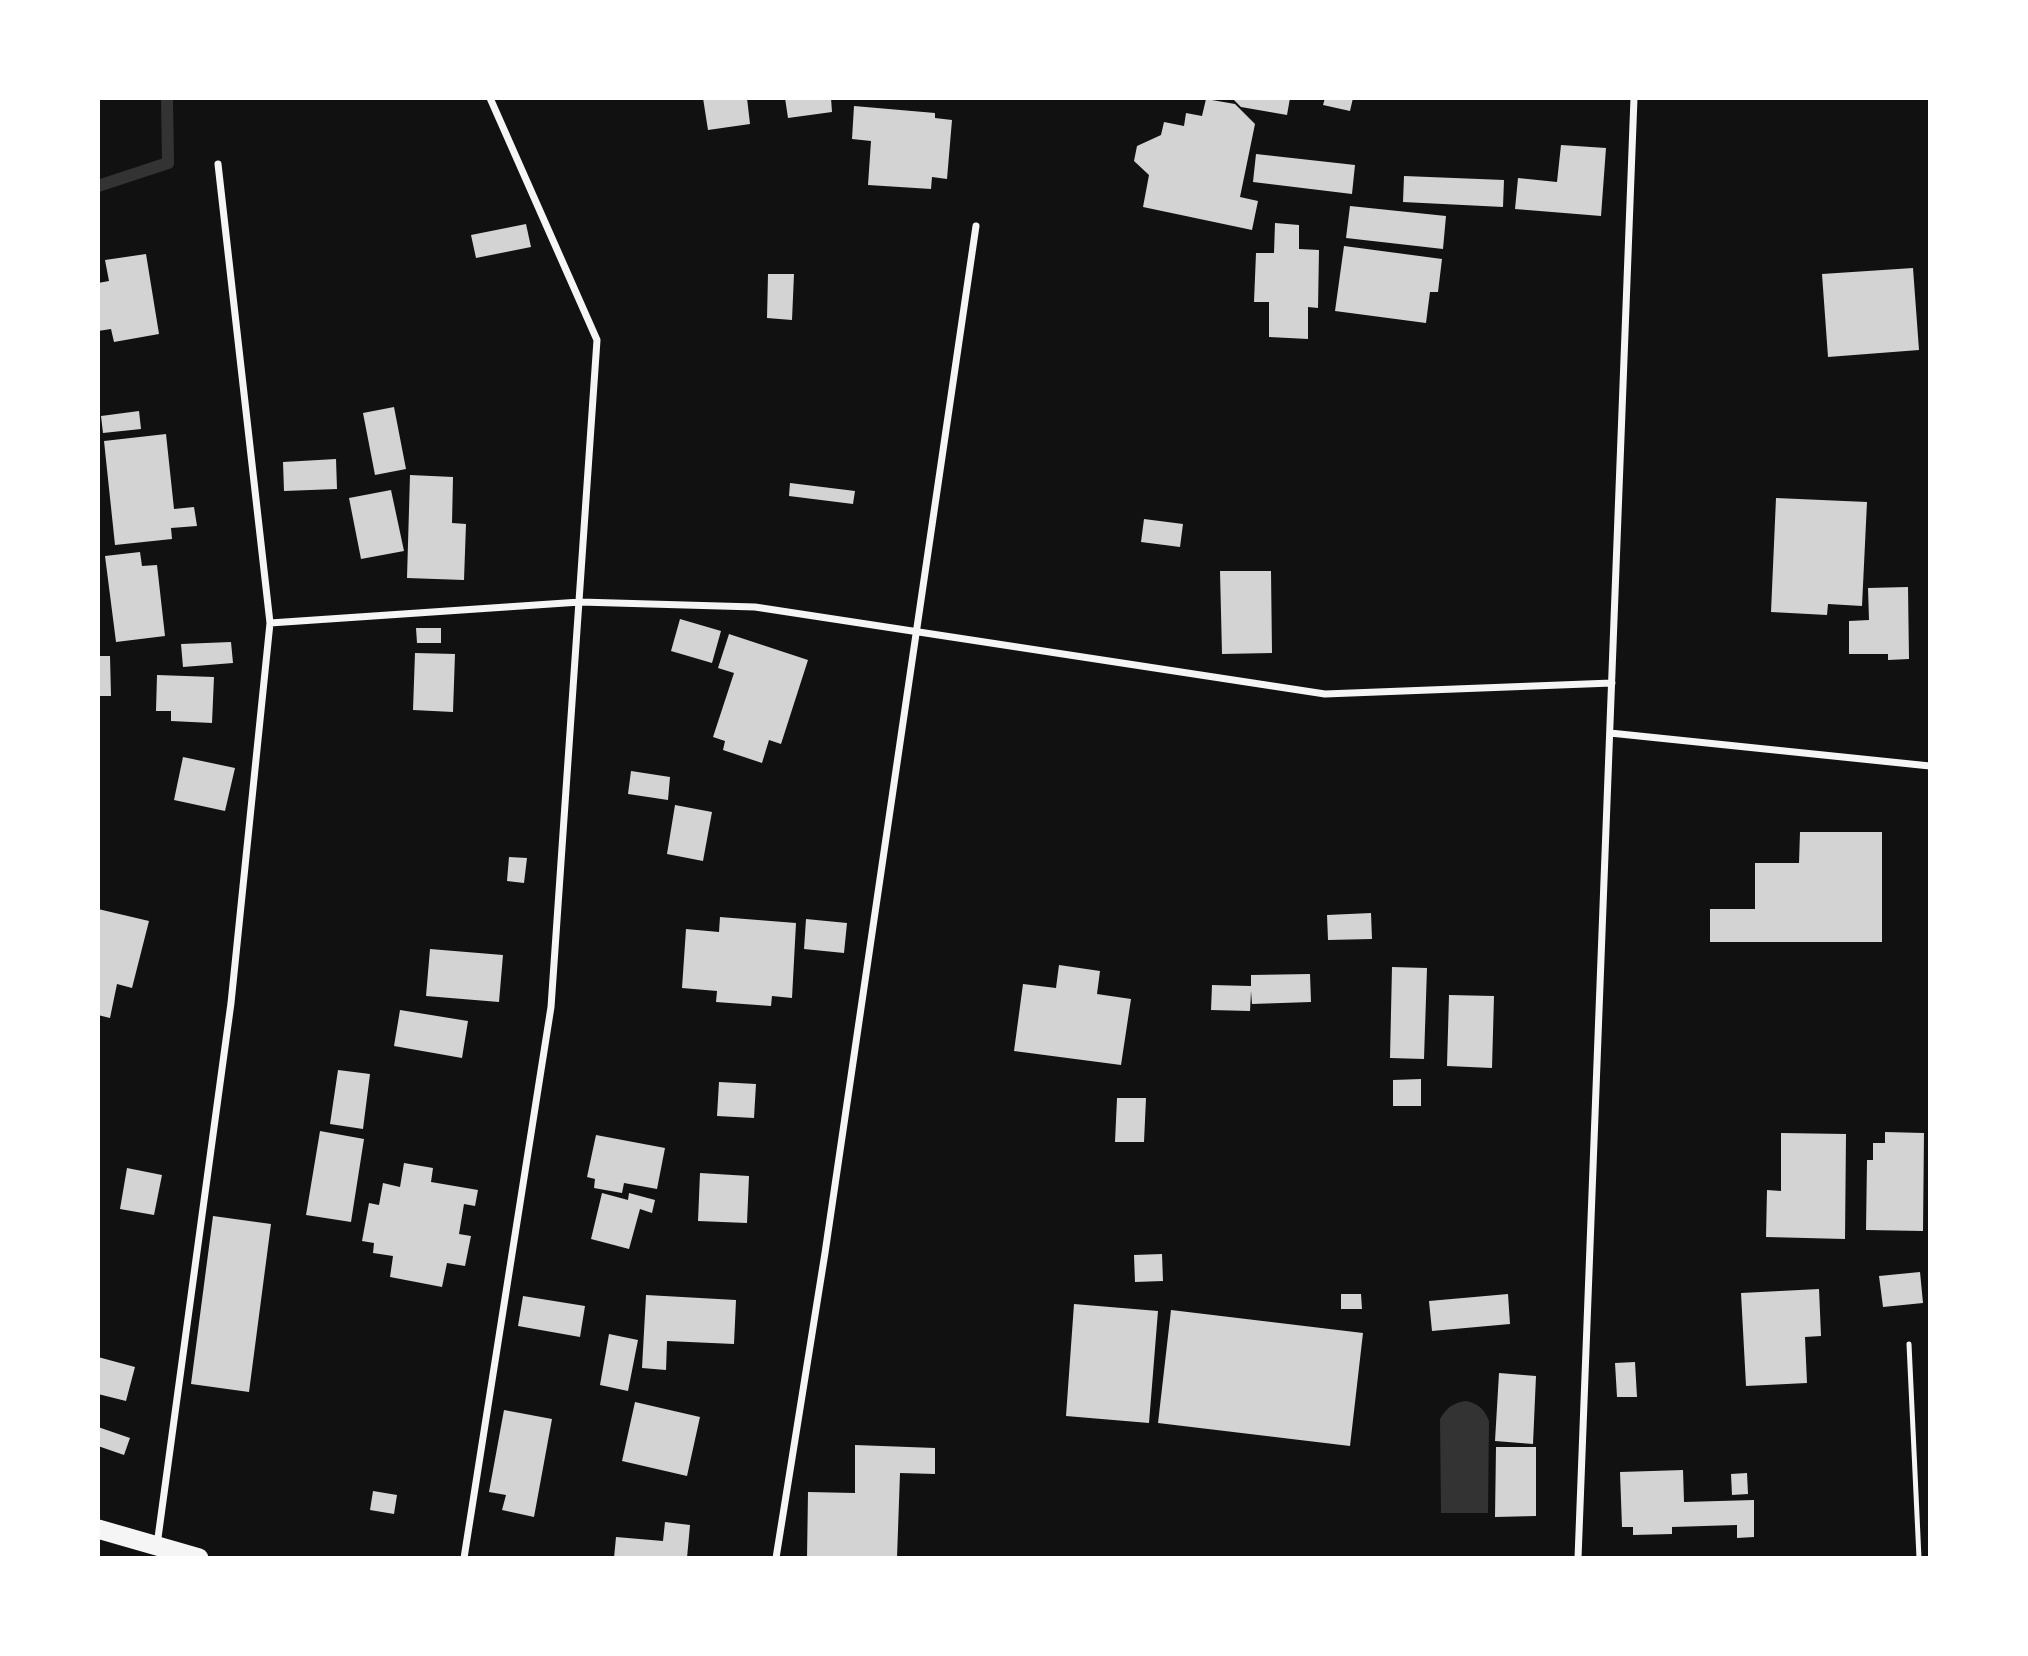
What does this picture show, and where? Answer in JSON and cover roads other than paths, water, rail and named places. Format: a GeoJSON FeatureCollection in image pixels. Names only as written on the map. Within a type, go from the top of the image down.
{"type":"FeatureCollection","features":[{"type":"Feature","properties":{"kind":"highway"},"geometry":{"type":"LineString","coordinates":[[98,1529],[200,1558]]}},
{"type":"Feature","properties":{"kind":"street"},"geometry":{"type":"LineString","coordinates":[[464,1558],[551,1007],[597,340],[490,98]]}},
{"type":"Feature","properties":{"kind":"street"},"geometry":{"type":"LineString","coordinates":[[1578,1558],[1634,98]]}},
{"type":"Feature","properties":{"kind":"street"},"geometry":{"type":"LineString","coordinates":[[157,1545],[231,1003],[270,623],[218,164]]}},
{"type":"Feature","properties":{"kind":"street"},"geometry":{"type":"LineString","coordinates":[[776,1558],[825,1252],[976,226]]}},
{"type":"Feature","properties":{"kind":"street"},"geometry":{"type":"LineString","coordinates":[[270,623],[580,602],[755,607],[1325,694],[1612,683]]}},
{"type":"Feature","properties":{"kind":"street"},"geometry":{"type":"LineString","coordinates":[[1610,733],[1930,766]]}},
{"type":"Feature","properties":{"kind":"lane"},"geometry":{"type":"LineString","coordinates":[[1909,1344],[1919,1558]]}},
{"type":"Feature","properties":{"kind":"waterway"},"geometry":{"type":"LineString","coordinates":[[98,186],[168,163],[167,98]]}}]}
